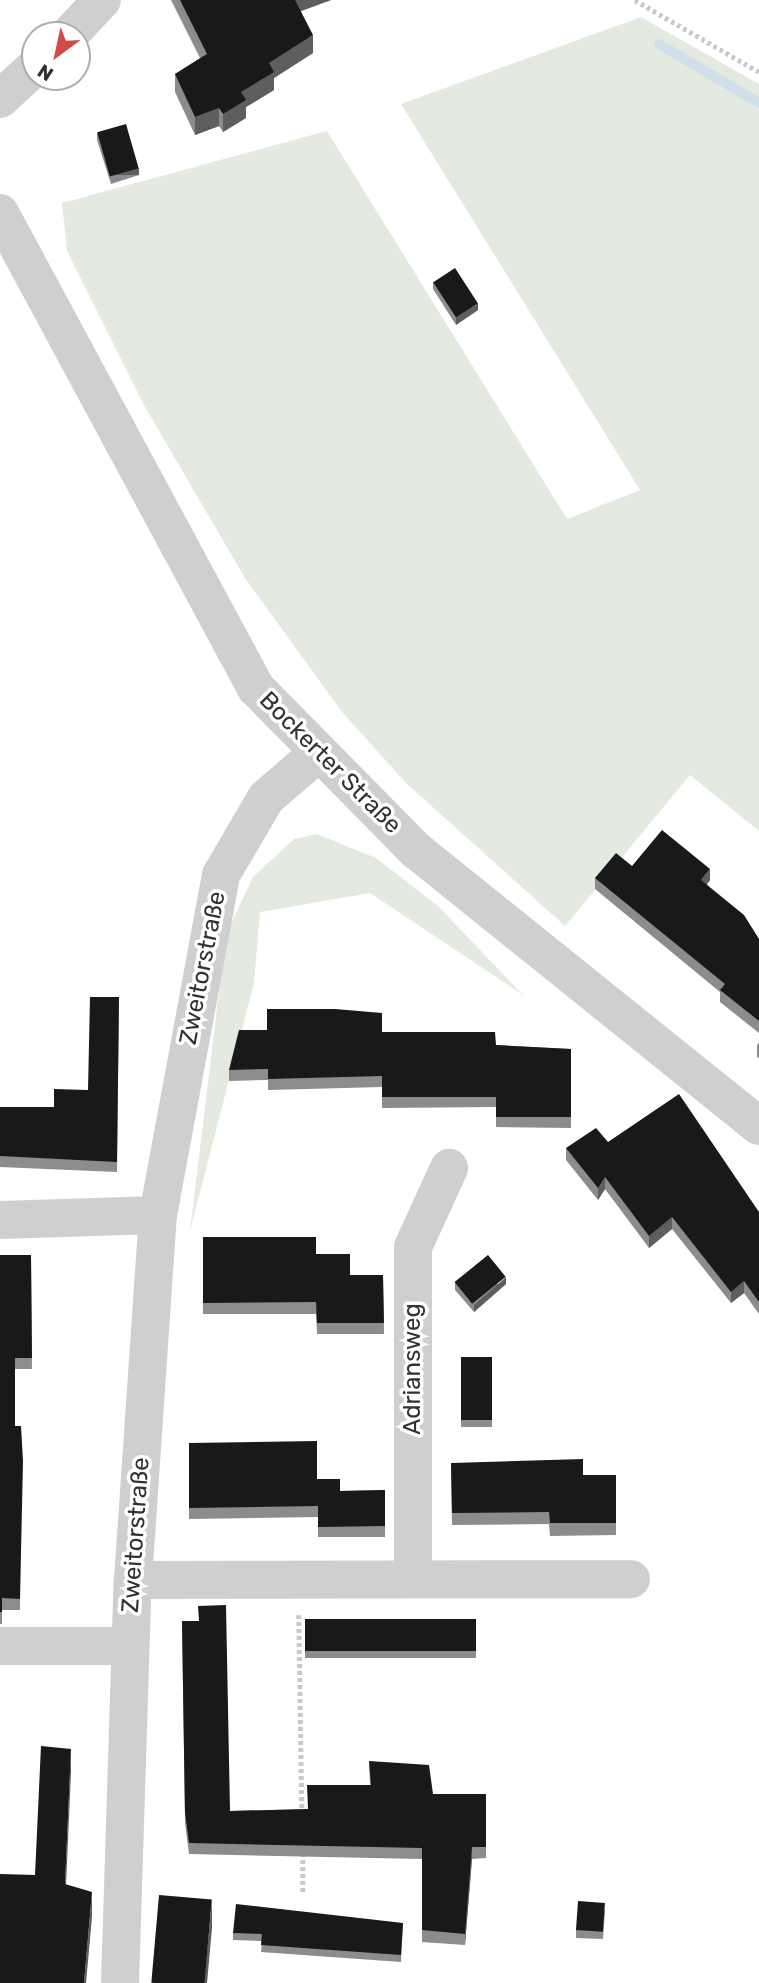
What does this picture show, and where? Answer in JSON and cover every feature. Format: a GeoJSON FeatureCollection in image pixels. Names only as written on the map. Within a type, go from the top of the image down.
{"type":"FeatureCollection","features":[{"type":"Feature","properties":{"kind":"street"},"geometry":{"type":"LineString","coordinates":[[82,21],[102,0]]}},
{"type":"Feature","properties":{"kind":"street"},"geometry":{"type":"LineString","coordinates":[[0,99],[21,80]]}},
{"type":"Feature","properties":{"kind":"street","name":"Bockerter Straße"},"geometry":{"type":"LineString","coordinates":[[0,213],[256,688],[316,755],[417,851],[759,1126]]}},
{"type":"Feature","properties":{"kind":"street","name":"Zweitorstraße"},"geometry":{"type":"LineString","coordinates":[[120,1983],[133,1580],[158,1215],[221,875],[266,798],[316,755]]}},
{"type":"Feature","properties":{"kind":"street","name":"Adriansweg"},"geometry":{"type":"LineString","coordinates":[[413,1578],[413,1247],[449,1168]]}},
{"type":"Feature","properties":{"kind":"street"},"geometry":{"type":"LineString","coordinates":[[0,1220],[158,1215]]}},
{"type":"Feature","properties":{"kind":"street"},"geometry":{"type":"LineString","coordinates":[[133,1580],[631,1579]]}},
{"type":"Feature","properties":{"kind":"street","name":"Zweitorstraße"},"geometry":{"type":"LineString","coordinates":[[0,1646],[130,1646]]}},
{"type":"Feature","properties":{"kind":"path"},"geometry":{"type":"LineString","coordinates":[[635,0],[759,72]]}},
{"type":"Feature","properties":{"kind":"path"},"geometry":{"type":"LineString","coordinates":[[299,1579],[302,1825]]}},
{"type":"Feature","properties":{"kind":"path"},"geometry":{"type":"LineString","coordinates":[[302,1838],[303,1893]]}},
{"type":"Feature","properties":{"kind":"shaded area"},"geometry":{"type":"Polygon","coordinates":[[[641,17],[759,84],[759,831],[690,775],[565,926],[407,784],[342,712],[245,578],[145,407],[67,251],[62,203],[327,131],[567,519],[640,490],[401,104],[641,17]]]}},
{"type":"Feature","properties":{"kind":"shaded area"},"geometry":{"type":"Polygon","coordinates":[[[317,834],[376,858],[438,906],[523,995],[370,893],[260,912],[254,983],[190,1231],[226,934],[253,877],[294,839],[317,834]]]}},
{"type":"Feature","properties":{"kind":"building"},"geometry":{"type":"Polygon","coordinates":[[[180,0],[295,0],[313,35],[269,63],[274,72],[241,92],[246,100],[223,114],[219,108],[195,117],[175,74],[207,54],[180,0]]]}},
{"type":"Feature","properties":{"kind":"building"},"geometry":{"type":"Polygon","coordinates":[[[126,124],[139,168],[110,176],[97,132],[126,124]]]}},
{"type":"Feature","properties":{"kind":"building"},"geometry":{"type":"Polygon","coordinates":[[[455,268],[478,303],[456,317],[433,282],[455,268]]]}},
{"type":"Feature","properties":{"kind":"building"},"geometry":{"type":"Polygon","coordinates":[[[662,830],[710,869],[701,880],[744,915],[759,939],[759,1021],[720,990],[725,984],[595,878],[616,853],[632,866],[662,830]]]}},
{"type":"Feature","properties":{"kind":"building"},"geometry":{"type":"Polygon","coordinates":[[[90,997],[119,997],[117,1162],[0,1156],[0,1107],[54,1107],[54,1089],[88,1090],[90,997]]]}},
{"type":"Feature","properties":{"kind":"building"},"geometry":{"type":"Polygon","coordinates":[[[267,1009],[335,1009],[382,1013],[382,1032],[495,1032],[496,1045],[571,1049],[571,1117],[496,1117],[496,1097],[382,1097],[382,1076],[268,1079],[268,1069],[229,1070],[239,1030],[267,1030],[267,1009]]]}},
{"type":"Feature","properties":{"kind":"building"},"geometry":{"type":"Polygon","coordinates":[[[679,1094],[759,1212],[759,1302],[744,1281],[731,1292],[672,1217],[649,1236],[605,1177],[598,1188],[566,1148],[596,1128],[608,1142],[679,1094]]]}},
{"type":"Feature","properties":{"kind":"building"},"geometry":{"type":"Polygon","coordinates":[[[203,1237],[316,1237],[316,1254],[350,1254],[350,1275],[383,1275],[384,1323],[317,1323],[316,1302],[203,1303],[203,1237]]]}},
{"type":"Feature","properties":{"kind":"building"},"geometry":{"type":"Polygon","coordinates":[[[0,1255],[31,1255],[32,1358],[15,1358],[15,1426],[21,1426],[23,1461],[20,1599],[2,1598],[2,1612],[0,1612],[0,1255]]]}},
{"type":"Feature","properties":{"kind":"building"},"geometry":{"type":"Polygon","coordinates":[[[488,1255],[506,1277],[472,1304],[455,1282],[488,1255]]]}},
{"type":"Feature","properties":{"kind":"building"},"geometry":{"type":"Polygon","coordinates":[[[461,1357],[492,1357],[492,1420],[461,1420],[461,1357]]]}},
{"type":"Feature","properties":{"kind":"building"},"geometry":{"type":"Polygon","coordinates":[[[317,1441],[317,1479],[340,1479],[340,1491],[385,1490],[385,1526],[318,1527],[318,1506],[189,1508],[189,1443],[317,1441]]]}},
{"type":"Feature","properties":{"kind":"building"},"geometry":{"type":"Polygon","coordinates":[[[583,1459],[583,1475],[616,1475],[616,1523],[550,1523],[549,1512],[452,1513],[451,1463],[583,1459]]]}},
{"type":"Feature","properties":{"kind":"building"},"geometry":{"type":"Polygon","coordinates":[[[226,1605],[230,1811],[308,1809],[307,1785],[371,1785],[369,1761],[429,1765],[433,1794],[486,1794],[486,1847],[472,1847],[465,1934],[422,1930],[422,1848],[189,1843],[185,1812],[182,1621],[199,1621],[198,1606],[226,1605]]]}},
{"type":"Feature","properties":{"kind":"building"},"geometry":{"type":"Polygon","coordinates":[[[305,1619],[476,1619],[476,1651],[305,1651],[305,1619]]]}},
{"type":"Feature","properties":{"kind":"building"},"geometry":{"type":"Polygon","coordinates":[[[41,1746],[71,1749],[65,1884],[92,1892],[84,1983],[0,1983],[0,1874],[35,1875],[41,1746]]]}},
{"type":"Feature","properties":{"kind":"building"},"geometry":{"type":"Polygon","coordinates":[[[159,1895],[212,1900],[205,1983],[151,1983],[159,1895]]]}},
{"type":"Feature","properties":{"kind":"building"},"geometry":{"type":"Polygon","coordinates":[[[578,1901],[605,1903],[603,1932],[576,1930],[578,1901]]]}},
{"type":"Feature","properties":{"kind":"building"},"geometry":{"type":"Polygon","coordinates":[[[236,1904],[403,1923],[401,1955],[261,1945],[262,1934],[233,1933],[236,1904]]]}},
{"type":"Feature","properties":{"kind":"waterway"},"geometry":{"type":"LineString","coordinates":[[659,44],[759,103]]}}]}
